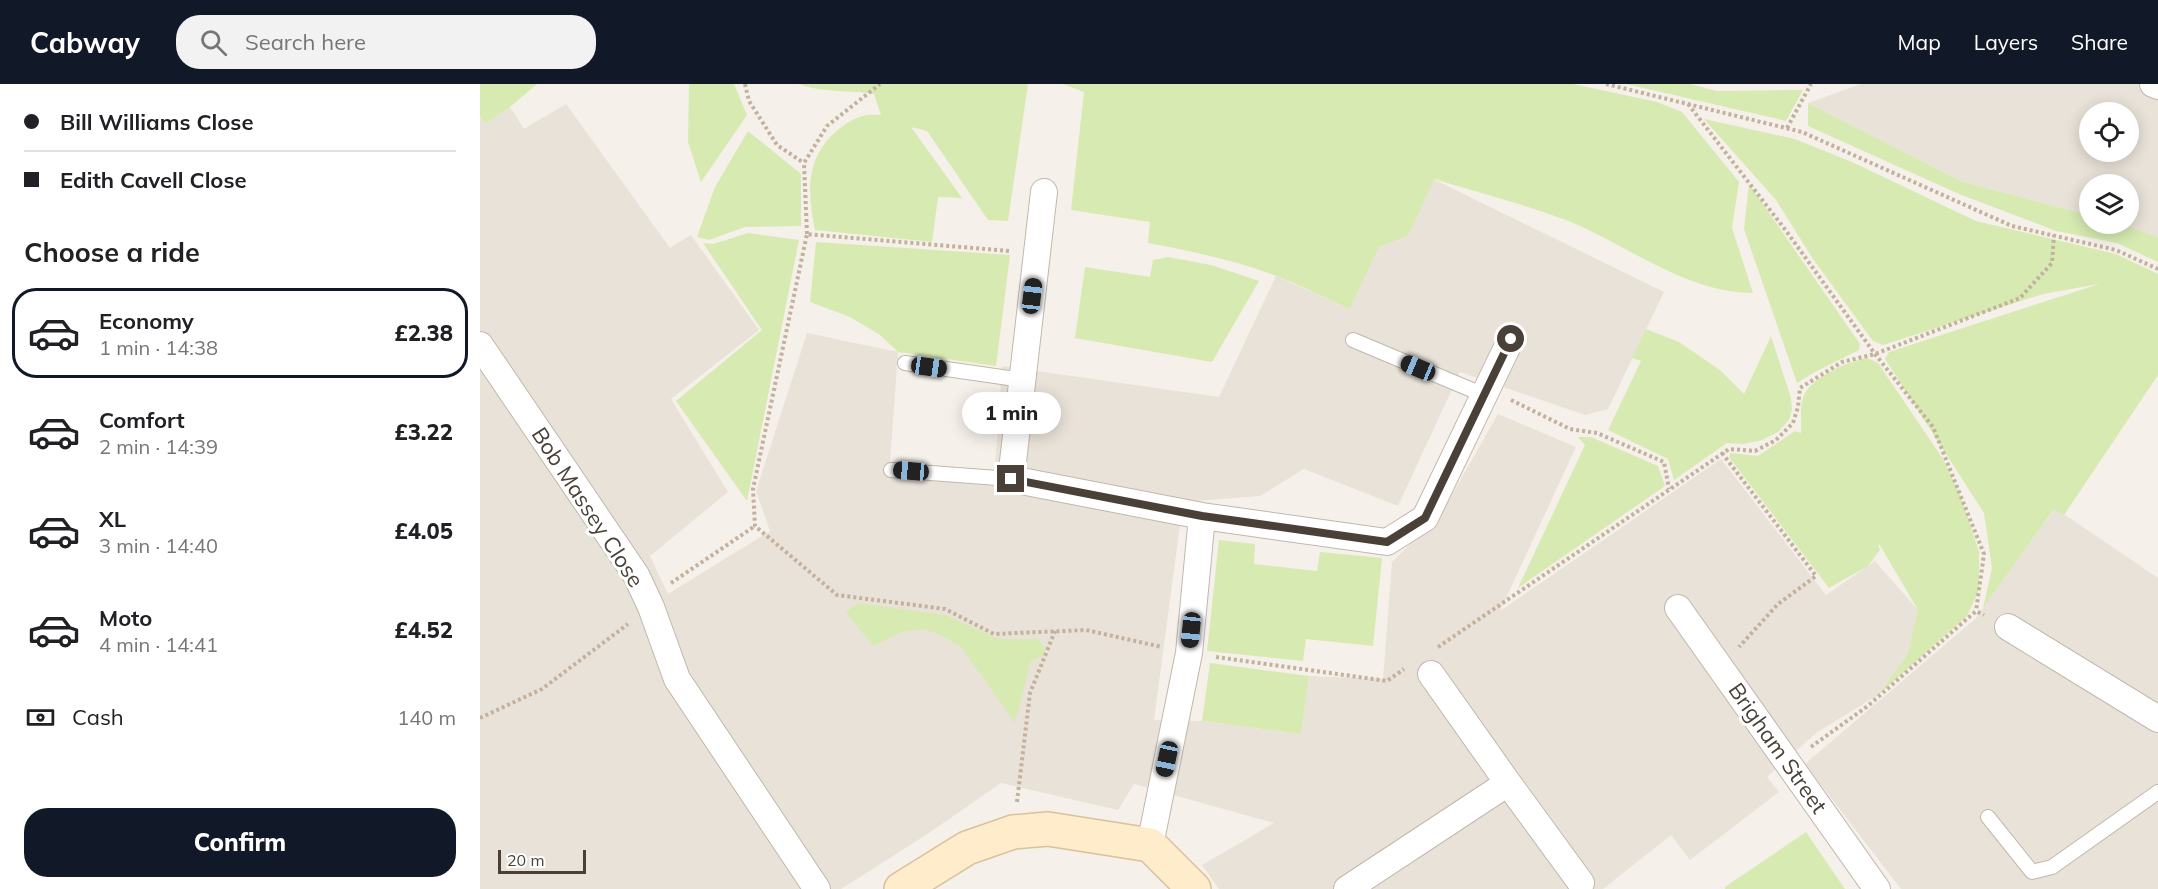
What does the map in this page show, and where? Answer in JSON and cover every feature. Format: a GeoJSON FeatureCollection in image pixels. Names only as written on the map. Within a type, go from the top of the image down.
{"type":"FeatureCollection","features":[{"type":"Feature","properties":{"kind":"street"},"geometry":{"type":"LineString","coordinates":[[2154,84],[2158,86]]}},
{"type":"Feature","properties":{"kind":"street"},"geometry":{"type":"LineString","coordinates":[[1044,192],[1011,479],[1202,516],[1387,542],[1425,518],[1511,339]]}},
{"type":"Feature","properties":{"kind":"street","name":"Bob Massey Close"},"geometry":{"type":"LineString","coordinates":[[480,345],[636,575],[650,603],[677,679],[817,889]]}},
{"type":"Feature","properties":{"kind":"street"},"geometry":{"type":"LineString","coordinates":[[1150,845],[1189,653],[1202,516]]}},
{"type":"Feature","properties":{"kind":"street","name":"Brigham Street"},"geometry":{"type":"LineString","coordinates":[[1678,608],[1877,889]]}},
{"type":"Feature","properties":{"kind":"street"},"geometry":{"type":"LineString","coordinates":[[2008,627],[2158,718]]}},
{"type":"Feature","properties":{"kind":"street"},"geometry":{"type":"LineString","coordinates":[[1431,674],[1581,883]]}},
{"type":"Feature","properties":{"kind":"street"},"geometry":{"type":"LineString","coordinates":[[1347,889],[1508,783]]}},
{"type":"Feature","properties":{"kind":"street"},"geometry":{"type":"LineString","coordinates":[[901,889],[967,848],[1013,832],[1048,829],[1150,845],[1194,889]]}},
{"type":"Feature","properties":{"kind":"lane"},"geometry":{"type":"LineString","coordinates":[[1353,340],[1485,392]]}},
{"type":"Feature","properties":{"kind":"lane"},"geometry":{"type":"LineString","coordinates":[[905,363],[1022,380]]}},
{"type":"Feature","properties":{"kind":"lane"},"geometry":{"type":"LineString","coordinates":[[891,470],[1011,479]]}},
{"type":"Feature","properties":{"kind":"lane"},"geometry":{"type":"LineString","coordinates":[[1988,817],[2032,872],[2052,867],[2158,792]]}},
{"type":"Feature","properties":{"kind":"path"},"geometry":{"type":"LineString","coordinates":[[745,84],[749,101],[777,145],[804,163]]}},
{"type":"Feature","properties":{"kind":"path"},"geometry":{"type":"LineString","coordinates":[[880,84],[827,126],[804,163],[807,234],[753,489],[755,526],[837,596],[945,609],[994,634],[1086,630],[1189,653],[1387,681],[1406,668]]}},
{"type":"Feature","properties":{"kind":"path"},"geometry":{"type":"LineString","coordinates":[[1606,84],[1802,132],[2012,226],[2116,250],[2158,269]]}},
{"type":"Feature","properties":{"kind":"path"},"geometry":{"type":"LineString","coordinates":[[1786,128],[1812,84]]}},
{"type":"Feature","properties":{"kind":"path"},"geometry":{"type":"LineString","coordinates":[[1688,104],[1784,228],[1875,354],[1933,427],[1984,554],[1976,611],[1869,705],[1788,764]]}},
{"type":"Feature","properties":{"kind":"path"},"geometry":{"type":"LineString","coordinates":[[807,234],[1037,254]]}},
{"type":"Feature","properties":{"kind":"path"},"geometry":{"type":"LineString","coordinates":[[1436,648],[1729,448],[1755,451],[1776,440],[1793,423],[1800,388],[1815,377],[1842,362],[1875,354],[2020,298],[2052,263],[2054,236]]}},
{"type":"Feature","properties":{"kind":"path"},"geometry":{"type":"LineString","coordinates":[[1485,392],[1570,429],[1597,433],[1664,462],[1669,489]]}},
{"type":"Feature","properties":{"kind":"path"},"geometry":{"type":"LineString","coordinates":[[1720,668],[1778,604],[1816,576],[1722,453]]}},
{"type":"Feature","properties":{"kind":"path"},"geometry":{"type":"LineString","coordinates":[[480,718],[542,688],[650,603],[755,526]]}},
{"type":"Feature","properties":{"kind":"path"},"geometry":{"type":"LineString","coordinates":[[1976,611],[2008,627]]}},
{"type":"Feature","properties":{"kind":"path"},"geometry":{"type":"LineString","coordinates":[[1013,832],[1030,693],[1055,631]]}},
{"type":"Feature","properties":{"kind":"shaded area"},"geometry":{"type":"Polygon","coordinates":[[[1861,84],[2158,84],[2158,237],[2139,230],[2139,174],[2079,174],[2079,212],[1963,182],[1808,103],[1861,84]]]}},
{"type":"Feature","properties":{"kind":"shaded area"},"geometry":{"type":"Polygon","coordinates":[[[566,104],[670,248],[691,235],[759,330],[671,399],[728,492],[650,556],[668,594],[770,531],[756,491],[807,333],[898,352],[889,477],[994,481],[1002,366],[1219,397],[1276,276],[1350,309],[1379,247],[1408,236],[1433,179],[1664,292],[1608,409],[1585,415],[1460,372],[1398,506],[1304,469],[1260,496],[1183,502],[1154,720],[1202,721],[1301,734],[1309,676],[1383,679],[1392,562],[1441,514],[1498,414],[1576,447],[1500,611],[1721,459],[1826,595],[1875,561],[1918,610],[1907,655],[1878,695],[1816,733],[1767,777],[1779,792],[1690,860],[1671,835],[1603,889],[1219,889],[1202,865],[1274,823],[1134,784],[1118,810],[1001,783],[929,833],[841,889],[480,889],[480,116],[485,124],[510,107],[524,129],[566,104]]]}},
{"type":"Feature","properties":{"kind":"shaded area"},"geometry":{"type":"Polygon","coordinates":[[[2055,508],[2158,578],[2158,889],[1901,889],[1805,764],[1975,619],[2055,508]]]}},
{"type":"Feature","properties":{"kind":"green space"},"geometry":{"type":"Polygon","coordinates":[[[480,84],[537,84],[485,124],[480,116],[480,84]]]}},
{"type":"Feature","properties":{"kind":"green space"},"geometry":{"type":"Polygon","coordinates":[[[689,84],[734,84],[747,115],[701,182],[688,142],[689,84]]]}},
{"type":"Feature","properties":{"kind":"green space"},"geometry":{"type":"Polygon","coordinates":[[[799,84],[1028,84],[1008,221],[988,220],[927,131],[911,127],[962,198],[938,197],[932,242],[815,230],[811,205],[811,180],[817,157],[823,146],[834,133],[854,119],[864,115],[881,115],[874,94],[827,90],[799,84]]]}},
{"type":"Feature","properties":{"kind":"green space"},"geometry":{"type":"Polygon","coordinates":[[[1063,84],[1573,84],[1657,102],[1682,112],[1739,182],[1732,228],[1753,293],[1728,291],[1704,285],[1657,266],[1566,220],[1434,179],[1408,236],[1379,247],[1350,309],[1259,270],[1212,256],[1148,243],[1150,222],[1071,210],[1084,92],[1063,84]]]}},
{"type":"Feature","properties":{"kind":"green space"},"geometry":{"type":"Polygon","coordinates":[[[1626,84],[1690,84],[1717,91],[1803,90],[1786,121],[1626,84]]]}},
{"type":"Feature","properties":{"kind":"green space"},"geometry":{"type":"Polygon","coordinates":[[[1808,103],[1963,182],[2079,212],[2079,234],[2139,234],[2139,230],[2158,237],[2158,262],[2117,243],[2056,231],[1959,194],[1808,126],[1808,103]]]}},
{"type":"Feature","properties":{"kind":"green space"},"geometry":{"type":"Polygon","coordinates":[[[1704,119],[1795,139],[1852,162],[1976,221],[2116,254],[2158,274],[2158,375],[2064,515],[2054,509],[1983,608],[1992,568],[1984,513],[1885,359],[1889,352],[2099,284],[2043,294],[1883,345],[1873,341],[1813,259],[1776,200],[1704,119]]]}},
{"type":"Feature","properties":{"kind":"green space"},"geometry":{"type":"Polygon","coordinates":[[[748,131],[801,174],[801,226],[745,227],[709,240],[697,237],[715,187],[748,131]]]}},
{"type":"Feature","properties":{"kind":"green space"},"geometry":{"type":"Polygon","coordinates":[[[1749,184],[1860,344],[1859,350],[1797,383],[1744,229],[1749,184]]]}},
{"type":"Feature","properties":{"kind":"green space"},"geometry":{"type":"Polygon","coordinates":[[[748,233],[799,240],[747,501],[676,401],[762,330],[703,243],[713,244],[748,233]]]}},
{"type":"Feature","properties":{"kind":"green space"},"geometry":{"type":"Polygon","coordinates":[[[816,242],[1010,255],[996,366],[898,352],[880,335],[850,317],[810,302],[816,242]]]}},
{"type":"Feature","properties":{"kind":"green space"},"geometry":{"type":"Polygon","coordinates":[[[1168,257],[1211,265],[1259,281],[1212,362],[1075,338],[1085,267],[1150,277],[1153,260],[1168,257]]]}},
{"type":"Feature","properties":{"kind":"green space"},"geometry":{"type":"Polygon","coordinates":[[[1646,329],[1679,342],[1720,370],[1744,394],[1771,336],[1791,398],[1792,410],[1789,420],[1778,432],[1762,440],[1744,444],[1727,443],[1674,480],[1668,459],[1608,430],[1641,361],[1632,358],[1646,329]]]}},
{"type":"Feature","properties":{"kind":"green space"},"geometry":{"type":"Polygon","coordinates":[[[1867,358],[1878,363],[1943,459],[1961,497],[1979,552],[1979,590],[1967,616],[1878,695],[1907,655],[1918,610],[1881,547],[1877,542],[1880,550],[1868,566],[1829,588],[1729,457],[1730,453],[1758,456],[1795,431],[1801,433],[1802,404],[1808,388],[1832,371],[1867,358]]]}},
{"type":"Feature","properties":{"kind":"green space"},"geometry":{"type":"Polygon","coordinates":[[[1578,437],[1591,437],[1658,466],[1665,486],[1518,588],[1585,445],[1578,437]]]}},
{"type":"Feature","properties":{"kind":"green space"},"geometry":{"type":"Polygon","coordinates":[[[1219,540],[1255,544],[1254,564],[1317,571],[1320,552],[1382,558],[1373,646],[1306,639],[1303,661],[1207,651],[1219,540]]]}},
{"type":"Feature","properties":{"kind":"green space"},"geometry":{"type":"Polygon","coordinates":[[[858,603],[945,615],[999,639],[1037,639],[1045,647],[1043,656],[1031,661],[1015,723],[962,648],[943,636],[924,629],[902,632],[873,646],[846,612],[858,603]]]}},
{"type":"Feature","properties":{"kind":"green space"},"geometry":{"type":"Polygon","coordinates":[[[1210,663],[1309,676],[1301,734],[1202,721],[1210,663]]]}},
{"type":"Feature","properties":{"kind":"green space"},"geometry":{"type":"Polygon","coordinates":[[[1806,832],[1845,889],[1725,889],[1725,887],[1806,832]]]}},
{"type":"Feature","properties":{"kind":"route"},"geometry":{"type":"LineString","coordinates":[[1011,479],[1202,516],[1387,542],[1425,518],[1511,339]]}}]}
